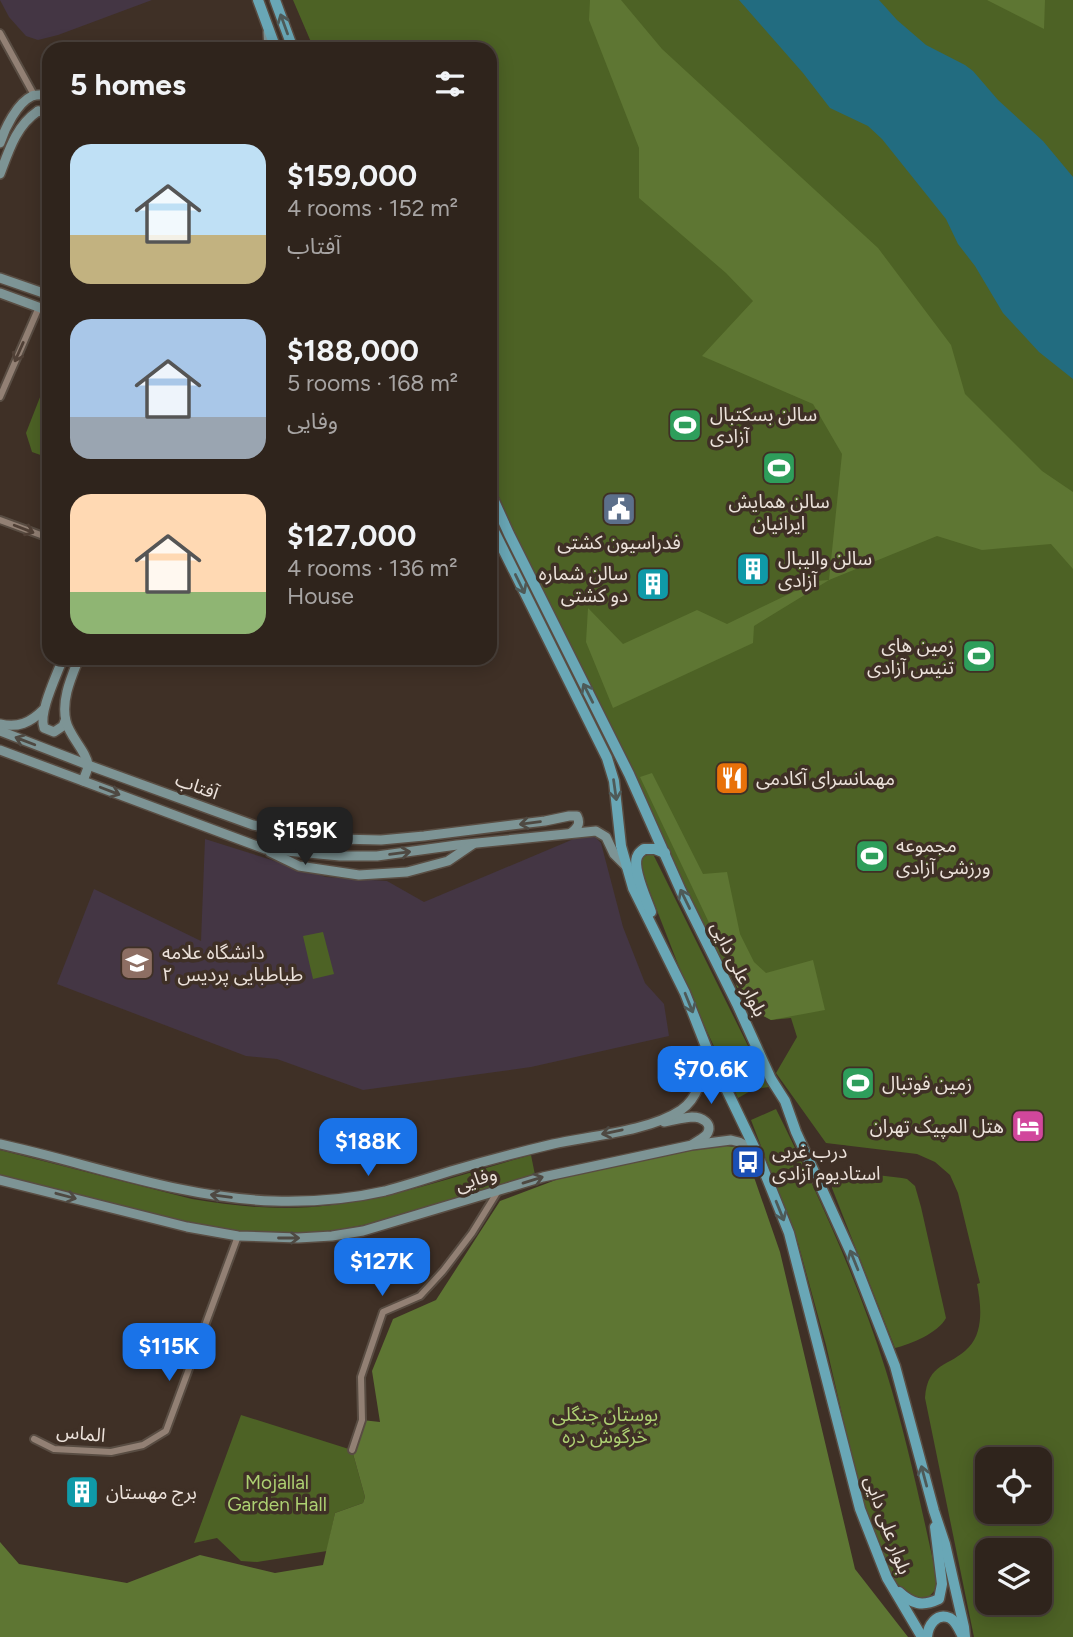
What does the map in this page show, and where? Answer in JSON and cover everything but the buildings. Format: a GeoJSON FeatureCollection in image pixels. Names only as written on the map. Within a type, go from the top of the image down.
{"type":"FeatureCollection","features":[{"type":"Feature","properties":{"kind":"main road"},"geometry":{"type":"LineString","coordinates":[[258,0],[274,42]]}},
{"type":"Feature","properties":{"kind":"main road"},"geometry":{"type":"LineString","coordinates":[[275,0],[290,42]]}},
{"type":"Feature","properties":{"kind":"main road","name":"بلوار علی دایی"},"geometry":{"type":"LineString","coordinates":[[497,507],[629,774],[768,1072],[785,1101],[796,1132],[851,1253],[895,1366],[945,1544],[964,1637]]}},
{"type":"Feature","properties":{"kind":"main road","name":"بلوار علی دایی"},"geometry":{"type":"LineString","coordinates":[[497,537],[607,758],[614,781],[621,846],[633,888],[685,993],[789,1233],[860,1509],[887,1578],[925,1637]]}},
{"type":"Feature","properties":{"kind":"main road"},"geometry":{"type":"LineString","coordinates":[[660,942],[636,862],[637,855],[644,849],[665,853]]}},
{"type":"Feature","properties":{"kind":"main road"},"geometry":{"type":"LineString","coordinates":[[887,1578],[911,1602],[920,1605],[939,1600],[942,1584],[934,1511]]}},
{"type":"Feature","properties":{"kind":"main road"},"geometry":{"type":"LineString","coordinates":[[925,1637],[935,1619],[945,1617],[954,1621],[964,1637]]}},
{"type":"Feature","properties":{"kind":"street"},"geometry":{"type":"LineString","coordinates":[[268,26],[269,42]]}},
{"type":"Feature","properties":{"kind":"street"},"geometry":{"type":"LineString","coordinates":[[0,33],[34,95],[38,111]]}},
{"type":"Feature","properties":{"kind":"street"},"geometry":{"type":"LineString","coordinates":[[0,143],[24,102],[34,95],[42,95]]}},
{"type":"Feature","properties":{"kind":"street"},"geometry":{"type":"LineString","coordinates":[[0,174],[12,141],[27,119],[38,111],[42,112]]}},
{"type":"Feature","properties":{"kind":"street"},"geometry":{"type":"LineString","coordinates":[[2,278],[42,292]]}},
{"type":"Feature","properties":{"kind":"street"},"geometry":{"type":"LineString","coordinates":[[0,293],[42,308]]}},
{"type":"Feature","properties":{"kind":"street"},"geometry":{"type":"LineString","coordinates":[[1,393],[39,307]]}},
{"type":"Feature","properties":{"kind":"street"},"geometry":{"type":"LineString","coordinates":[[0,520],[42,535]]}},
{"type":"Feature","properties":{"kind":"street"},"geometry":{"type":"LineString","coordinates":[[60,665],[41,720],[44,729],[54,732],[63,726],[66,695],[77,665]]}},
{"type":"Feature","properties":{"kind":"street"},"geometry":{"type":"LineString","coordinates":[[0,724],[14,726],[27,723],[44,709]]}},
{"type":"Feature","properties":{"kind":"street"},"geometry":{"type":"LineString","coordinates":[[65,720],[88,765],[83,781]]}},
{"type":"Feature","properties":{"kind":"street","name":"آفتاب"},"geometry":{"type":"LineString","coordinates":[[0,731],[253,825],[296,835],[381,839],[577,816],[578,827],[571,833]]}},
{"type":"Feature","properties":{"kind":"street","name":"آفتاب"},"geometry":{"type":"LineString","coordinates":[[0,750],[263,848],[340,856],[377,856],[596,831],[606,837],[614,854],[626,866]]}},
{"type":"Feature","properties":{"kind":"street"},"geometry":{"type":"LineString","coordinates":[[263,848],[299,866],[359,875],[407,872],[448,861],[474,843]]}},
{"type":"Feature","properties":{"kind":"street","name":"وفایی"},"geometry":{"type":"LineString","coordinates":[[0,1144],[49,1154],[197,1193],[275,1201],[349,1197],[384,1191],[553,1144],[650,1124],[681,1110],[694,1097],[701,1080],[707,1049]]}},
{"type":"Feature","properties":{"kind":"street"},"geometry":{"type":"LineString","coordinates":[[650,1124],[692,1117],[702,1118],[707,1122],[707,1134],[692,1145]]}},
{"type":"Feature","properties":{"kind":"street","name":"وفایی"},"geometry":{"type":"LineString","coordinates":[[0,1180],[187,1227],[238,1236],[298,1238],[363,1231],[569,1170],[692,1145],[731,1140],[755,1151]]}},
{"type":"Feature","properties":{"kind":"street"},"geometry":{"type":"LineString","coordinates":[[352,1450],[362,1420],[361,1377],[383,1312],[420,1296],[472,1233],[498,1191]]}},
{"type":"Feature","properties":{"kind":"street","name":"الماس"},"geometry":{"type":"LineString","coordinates":[[34,1439],[54,1449],[110,1452],[143,1445],[166,1431],[238,1236]]}},
{"type":"Feature","properties":{"kind":"shaded area"},"geometry":{"type":"Polygon","coordinates":[[[0,0],[152,0],[38,40],[26,36],[9,17],[0,0]]]}},
{"type":"Feature","properties":{"kind":"shaded area"},"geometry":{"type":"Polygon","coordinates":[[[593,835],[601,843],[623,927],[645,983],[664,1004],[669,1036],[531,1067],[363,1090],[277,1059],[246,1056],[57,984],[94,889],[201,941],[205,839],[326,877],[387,881],[424,902],[576,838],[593,835]]]}},
{"type":"Feature","properties":{"kind":"green space","name":"مجموعه ورزشی آزادی"},"geometry":{"type":"Polygon","coordinates":[[[293,0],[1073,0],[1073,1637],[974,1637],[925,1398],[930,1377],[935,1371],[961,1354],[974,1341],[980,1317],[977,1284],[980,1283],[958,1193],[950,1175],[935,1162],[917,1154],[826,1143],[776,1073],[797,1037],[791,1018],[771,1020],[755,1012],[710,945],[602,710],[511,526],[497,492],[497,42],[311,42],[293,0]]]}},
{"type":"Feature","properties":{"kind":"green space"},"geometry":{"type":"Polygon","coordinates":[[[590,0],[621,0],[662,49],[878,248],[951,345],[965,394],[1042,471],[1073,492],[1073,569],[1051,544],[982,550],[937,536],[829,580],[842,454],[813,404],[702,356],[753,301],[726,273],[639,198],[639,148],[589,20],[590,0]]]}},
{"type":"Feature","properties":{"kind":"green space"},"geometry":{"type":"Polygon","coordinates":[[[987,0],[1045,0],[1044,29],[987,0]]]}},
{"type":"Feature","properties":{"kind":"green space"},"geometry":{"type":"Polygon","coordinates":[[[42,392],[42,456],[32,452],[26,433],[42,392]]]}},
{"type":"Feature","properties":{"kind":"green space"},"geometry":{"type":"Polygon","coordinates":[[[829,580],[754,626],[753,643],[613,708],[586,642],[588,608],[623,644],[697,610],[727,624],[816,581],[829,580]]]}},
{"type":"Feature","properties":{"kind":"green space"},"geometry":{"type":"Polygon","coordinates":[[[652,773],[703,874],[727,872],[740,934],[754,962],[766,973],[813,960],[825,1010],[771,1020],[747,1004],[640,777],[652,773]]]}},
{"type":"Feature","properties":{"kind":"green space"},"geometry":{"type":"Polygon","coordinates":[[[653,854],[769,1087],[754,1089],[738,1098],[690,995],[642,872],[641,859],[653,854]]]}},
{"type":"Feature","properties":{"kind":"green space"},"geometry":{"type":"Polygon","coordinates":[[[323,932],[334,974],[313,979],[303,936],[323,932]]]}},
{"type":"Feature","properties":{"kind":"green space"},"geometry":{"type":"Polygon","coordinates":[[[776,1109],[836,1238],[886,1371],[937,1579],[935,1590],[928,1598],[919,1599],[905,1592],[893,1579],[874,1536],[857,1479],[826,1345],[798,1243],[751,1120],[776,1109]]]}},
{"type":"Feature","properties":{"kind":"green space","name":"بوستان جنگلی خرگوش دره"},"geometry":{"type":"Polygon","coordinates":[[[718,1145],[735,1147],[746,1154],[780,1252],[855,1569],[908,1637],[0,1637],[0,1542],[19,1564],[127,1583],[200,1555],[275,1573],[323,1565],[335,1513],[363,1503],[365,1497],[352,1450],[362,1420],[380,1422],[372,1371],[393,1319],[436,1300],[500,1201],[569,1175],[718,1145]]]}},
{"type":"Feature","properties":{"kind":"green space"},"geometry":{"type":"Polygon","coordinates":[[[0,1150],[192,1199],[262,1207],[314,1207],[357,1201],[407,1190],[531,1155],[535,1175],[360,1226],[312,1233],[244,1232],[145,1214],[0,1176],[0,1150]]]}},
{"type":"Feature","properties":{"kind":"green space"},"geometry":{"type":"Polygon","coordinates":[[[843,1171],[907,1179],[915,1186],[946,1318],[931,1333],[909,1344],[895,1348],[832,1188],[833,1177],[843,1171]]]}},
{"type":"Feature","properties":{"kind":"green space","name":"Mojallal Garden Hall"},"geometry":{"type":"Polygon","coordinates":[[[241,1415],[352,1450],[365,1497],[363,1503],[335,1513],[327,1551],[257,1562],[241,1561],[217,1538],[194,1543],[241,1415]]]}},
{"type":"Feature","properties":{"kind":"water"},"geometry":{"type":"Polygon","coordinates":[[[739,0],[879,0],[926,45],[973,71],[998,100],[1043,141],[1073,177],[1073,379],[1039,352],[1003,313],[975,266],[958,244],[946,219],[882,139],[868,126],[830,108],[739,0]]]}},
{"type":"Feature","properties":{"kind":"place","name":"سالن بسکتبال آزادی"},"geometry":{"type":"Point","coordinates":[685,425]}},
{"type":"Feature","properties":{"kind":"place","name":"سالن همایش ایرانیان"},"geometry":{"type":"Point","coordinates":[779,468]}},
{"type":"Feature","properties":{"kind":"place","name":"فدراسیون کشتی"},"geometry":{"type":"Point","coordinates":[619,509]}},
{"type":"Feature","properties":{"kind":"place","name":"سالن والیبال آزادی"},"geometry":{"type":"Point","coordinates":[753,569]}},
{"type":"Feature","properties":{"kind":"place","name":"سالن شماره دو کشتی"},"geometry":{"type":"Point","coordinates":[653,584]}},
{"type":"Feature","properties":{"kind":"place","name":"زمین های تنیس آزادی"},"geometry":{"type":"Point","coordinates":[979,656]}},
{"type":"Feature","properties":{"kind":"place","name":"مهمانسرای آکادمی"},"geometry":{"type":"Point","coordinates":[732,778]}},
{"type":"Feature","properties":{"kind":"place","name":"مجموعه ورزشی آزادی"},"geometry":{"type":"Point","coordinates":[872,856]}},
{"type":"Feature","properties":{"kind":"place","name":"دانشگاه علامه طباطبایی پردیس ۲"},"geometry":{"type":"Point","coordinates":[137,963]}},
{"type":"Feature","properties":{"kind":"place","name":"زمین فوتبال"},"geometry":{"type":"Point","coordinates":[858,1083]}},
{"type":"Feature","properties":{"kind":"place","name":"هتل المپیک تهران"},"geometry":{"type":"Point","coordinates":[1028,1126]}},
{"type":"Feature","properties":{"kind":"place","name":"درب غربی استادیوم آزادی"},"geometry":{"type":"Point","coordinates":[748,1162]}},
{"type":"Feature","properties":{"kind":"place","name":"برج مهستان"},"geometry":{"type":"Point","coordinates":[82,1492]}}]}
